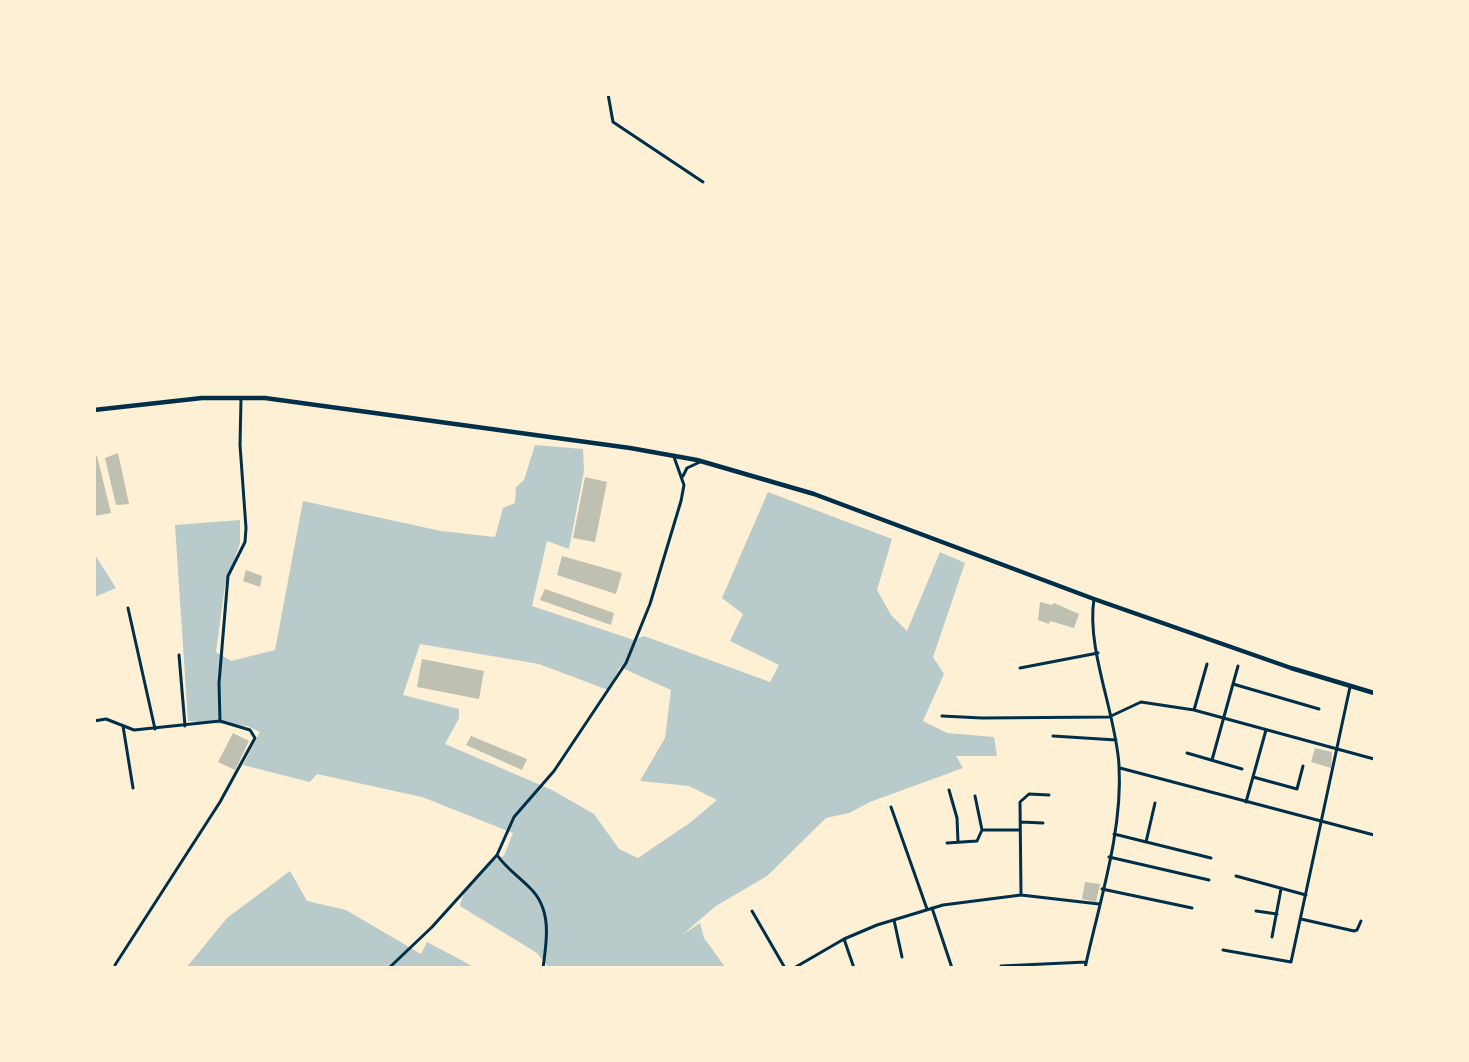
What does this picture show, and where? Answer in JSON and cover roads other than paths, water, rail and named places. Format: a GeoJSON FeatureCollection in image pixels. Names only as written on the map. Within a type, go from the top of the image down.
{"type":"FeatureCollection","features":[{"type":"Feature","properties":{"kind":"main road"},"geometry":{"type":"LineString","coordinates":[[94,410],[162,402],[241,397],[265,398],[703,462],[814,494],[1094,599],[1350,687],[1374,693]]}},
{"type":"Feature","properties":{"kind":"street"},"geometry":{"type":"LineString","coordinates":[[608,94],[614,122],[703,182]]}},
{"type":"Feature","properties":{"kind":"street"},"geometry":{"type":"LineString","coordinates":[[220,721],[219,683],[228,576],[245,542],[246,528],[240,445],[241,397]]}},
{"type":"Feature","properties":{"kind":"street"},"geometry":{"type":"LineString","coordinates":[[389,968],[432,927],[497,855],[514,817],[554,771],[634,647],[684,490],[683,478],[674,456]]}},
{"type":"Feature","properties":{"kind":"street"},"geometry":{"type":"LineString","coordinates":[[683,478],[687,468],[703,462]]}},
{"type":"Feature","properties":{"kind":"street"},"geometry":{"type":"LineString","coordinates":[[1085,968],[1114,834],[1120,768],[1092,626],[1094,599]]}},
{"type":"Feature","properties":{"kind":"street"},"geometry":{"type":"LineString","coordinates":[[128,608],[155,729]]}},
{"type":"Feature","properties":{"kind":"street"},"geometry":{"type":"LineString","coordinates":[[1020,668],[1098,653]]}},
{"type":"Feature","properties":{"kind":"street"},"geometry":{"type":"LineString","coordinates":[[178,655],[185,726]]}},
{"type":"Feature","properties":{"kind":"street"},"geometry":{"type":"LineString","coordinates":[[1194,710],[1207,664]]}},
{"type":"Feature","properties":{"kind":"street"},"geometry":{"type":"LineString","coordinates":[[1212,760],[1238,666]]}},
{"type":"Feature","properties":{"kind":"street"},"geometry":{"type":"LineString","coordinates":[[1233,684],[1318,710]]}},
{"type":"Feature","properties":{"kind":"street"},"geometry":{"type":"LineString","coordinates":[[1223,950],[1290,962],[1307,895],[1335,749],[1350,687]]}},
{"type":"Feature","properties":{"kind":"street"},"geometry":{"type":"LineString","coordinates":[[942,716],[1110,717],[1141,702],[1194,710],[1374,759]]}},
{"type":"Feature","properties":{"kind":"street"},"geometry":{"type":"LineString","coordinates":[[94,721],[106,719],[134,730],[220,721],[250,730],[255,738],[220,802],[115,965]]}},
{"type":"Feature","properties":{"kind":"street"},"geometry":{"type":"LineString","coordinates":[[123,726],[133,788]]}},
{"type":"Feature","properties":{"kind":"street"},"geometry":{"type":"LineString","coordinates":[[1246,802],[1266,729]]}},
{"type":"Feature","properties":{"kind":"street"},"geometry":{"type":"LineString","coordinates":[[1053,736],[1116,740]]}},
{"type":"Feature","properties":{"kind":"street"},"geometry":{"type":"LineString","coordinates":[[1187,753],[1242,769]]}},
{"type":"Feature","properties":{"kind":"street"},"geometry":{"type":"LineString","coordinates":[[1253,777],[1298,789],[1303,766]]}},
{"type":"Feature","properties":{"kind":"street"},"geometry":{"type":"LineString","coordinates":[[1120,768],[1374,835]]}},
{"type":"Feature","properties":{"kind":"street"},"geometry":{"type":"LineString","coordinates":[[949,790],[957,818],[958,842]]}},
{"type":"Feature","properties":{"kind":"street"},"geometry":{"type":"LineString","coordinates":[[1021,896],[1022,798],[1029,794],[1049,795]]}},
{"type":"Feature","properties":{"kind":"street"},"geometry":{"type":"LineString","coordinates":[[947,843],[978,840],[982,830],[975,796]]}},
{"type":"Feature","properties":{"kind":"street"},"geometry":{"type":"LineString","coordinates":[[1146,842],[1155,803]]}},
{"type":"Feature","properties":{"kind":"street"},"geometry":{"type":"LineString","coordinates":[[891,807],[927,909]]}},
{"type":"Feature","properties":{"kind":"street"},"geometry":{"type":"LineString","coordinates":[[1021,822],[1043,823]]}},
{"type":"Feature","properties":{"kind":"street"},"geometry":{"type":"LineString","coordinates":[[982,830],[1020,830]]}},
{"type":"Feature","properties":{"kind":"street"},"geometry":{"type":"LineString","coordinates":[[1114,834],[1211,858]]}},
{"type":"Feature","properties":{"kind":"street"},"geometry":{"type":"LineString","coordinates":[[497,855],[510,872],[531,889],[545,912],[543,968]]}},
{"type":"Feature","properties":{"kind":"street"},"geometry":{"type":"LineString","coordinates":[[1109,857],[1209,880]]}},
{"type":"Feature","properties":{"kind":"street"},"geometry":{"type":"LineString","coordinates":[[1236,876],[1307,895]]}},
{"type":"Feature","properties":{"kind":"street"},"geometry":{"type":"LineString","coordinates":[[1102,889],[1192,908]]}},
{"type":"Feature","properties":{"kind":"street"},"geometry":{"type":"LineString","coordinates":[[1272,937],[1281,889]]}},
{"type":"Feature","properties":{"kind":"street"},"geometry":{"type":"LineString","coordinates":[[794,968],[844,939],[927,909],[1021,896],[1099,904]]}},
{"type":"Feature","properties":{"kind":"street"},"geometry":{"type":"LineString","coordinates":[[932,908],[952,968]]}},
{"type":"Feature","properties":{"kind":"street"},"geometry":{"type":"LineString","coordinates":[[752,911],[785,968]]}},
{"type":"Feature","properties":{"kind":"street"},"geometry":{"type":"LineString","coordinates":[[1256,911],[1277,914]]}},
{"type":"Feature","properties":{"kind":"street"},"geometry":{"type":"LineString","coordinates":[[1301,919],[1354,931],[1357,930],[1361,921]]}},
{"type":"Feature","properties":{"kind":"street"},"geometry":{"type":"LineString","coordinates":[[894,920],[902,957]]}},
{"type":"Feature","properties":{"kind":"street"},"geometry":{"type":"LineString","coordinates":[[844,939],[854,968]]}},
{"type":"Feature","properties":{"kind":"street"},"geometry":{"type":"LineString","coordinates":[[1001,966],[1086,962]]}}]}
